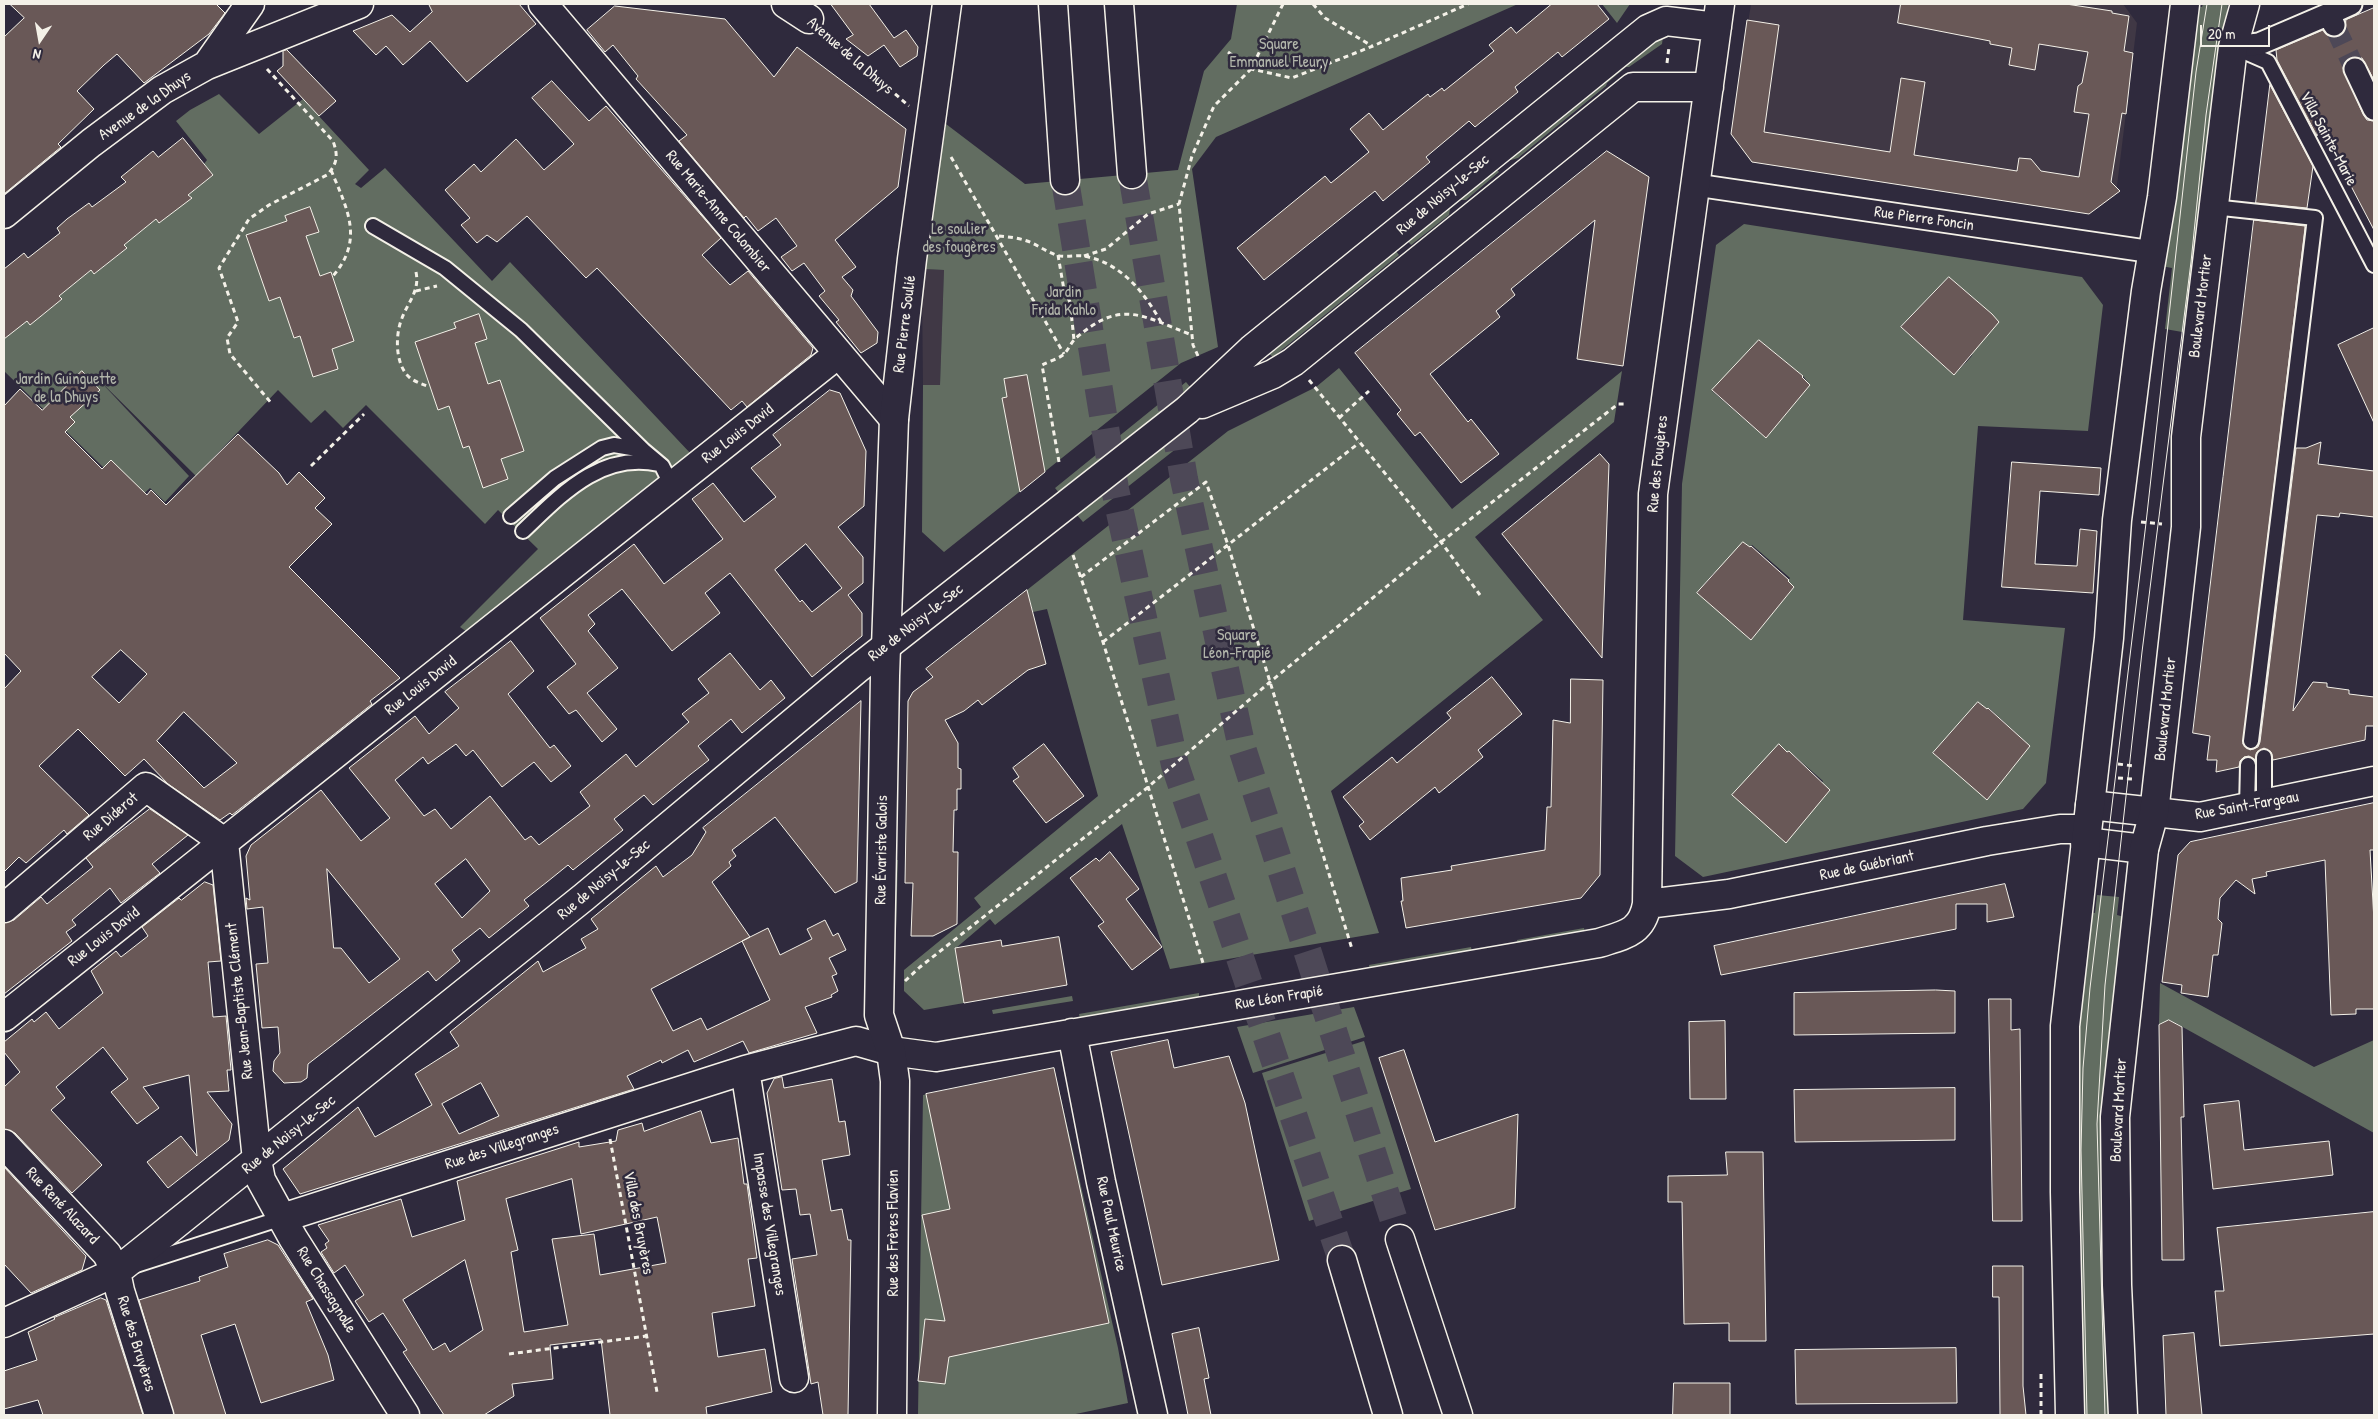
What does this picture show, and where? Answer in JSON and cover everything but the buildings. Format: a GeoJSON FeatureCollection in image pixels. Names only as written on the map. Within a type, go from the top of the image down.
{"type":"FeatureCollection","features":[{"type":"Feature","properties":{"kind":"main road"},"geometry":{"type":"LineString","coordinates":[[207,65],[250,4]]}},
{"type":"Feature","properties":{"kind":"main road","name":"Avenue de la Dhuys"},"geometry":{"type":"LineString","coordinates":[[4,214],[91,143],[162,90],[207,65],[359,4]]}},
{"type":"Feature","properties":{"kind":"main road","name":"Rue Marie-Anne Colombier"},"geometry":{"type":"LineString","coordinates":[[543,4],[894,419]]}},
{"type":"Feature","properties":{"kind":"main road","name":"Avenue de la Dhuys"},"geometry":{"type":"LineString","coordinates":[[786,4],[810,19]]}},
{"type":"Feature","properties":{"kind":"main road","name":"Rue Pierre Soulié"},"geometry":{"type":"LineString","coordinates":[[887,646],[894,419],[912,259],[947,4]]}},
{"type":"Feature","properties":{"kind":"main road"},"geometry":{"type":"LineString","coordinates":[[1053,4],[1065,180]]}},
{"type":"Feature","properties":{"kind":"main road"},"geometry":{"type":"LineString","coordinates":[[1119,4],[1132,174]]}},
{"type":"Feature","properties":{"kind":"main road"},"geometry":{"type":"LineString","coordinates":[[2070,1415],[2065,1192],[2065,1026],[2109,638],[2118,520],[2162,197],[2185,4]]}},
{"type":"Feature","properties":{"kind":"main road","name":"Boulevard Mortier"},"geometry":{"type":"LineString","coordinates":[[2123,1415],[2117,1285],[2115,1117],[2144,849],[2154,813],[2186,526],[2186,437],[2234,47],[2245,4]]}},
{"type":"Feature","properties":{"kind":"main road","name":"Rue des Fougères"},"geometry":{"type":"LineString","coordinates":[[1647,904],[1653,494],[1718,15]]}},
{"type":"Feature","properties":{"kind":"main road","name":"Rue de Noisy-le-Sec"},"geometry":{"type":"LineString","coordinates":[[4,1323],[116,1272],[584,897],[849,675],[1187,410],[1252,349],[1654,25],[1666,21],[1718,15]]}},
{"type":"Feature","properties":{"kind":"main road","name":"Rue de Noisy-le-Sec"},"geometry":{"type":"LineString","coordinates":[[1187,410],[1273,374],[1293,362],[1633,87],[1709,87]]}},
{"type":"Feature","properties":{"kind":"main road","name":"Rue Louis David"},"geometry":{"type":"LineString","coordinates":[[4,1017],[224,842],[666,475],[838,354]]}},
{"type":"Feature","properties":{"kind":"main road","name":"Rue Évariste Galois"},"geometry":{"type":"LineString","coordinates":[[887,646],[878,1014],[891,1050]]}},
{"type":"Feature","properties":{"kind":"main road","name":"Rue Saint-Fargeau"},"geometry":{"type":"LineString","coordinates":[[2087,825],[2154,813],[2200,817],[2374,781]]}},
{"type":"Feature","properties":{"kind":"main road","name":"Rue Diderot"},"geometry":{"type":"LineString","coordinates":[[4,908],[146,787],[224,842]]}},
{"type":"Feature","properties":{"kind":"main road","name":"Rue de Guébriant"},"geometry":{"type":"LineString","coordinates":[[1647,904],[1729,894],[1987,841],[2087,825],[2144,849]]}},
{"type":"Feature","properties":{"kind":"main road","name":"Rue Jean-Baptiste Clément"},"geometry":{"type":"LineString","coordinates":[[224,842],[257,1160]]}},
{"type":"Feature","properties":{"kind":"main road","name":"Rue Léon Frapié"},"geometry":{"type":"LineString","coordinates":[[891,1050],[936,1057],[1599,943],[1631,932],[1642,922],[1647,904]]}},
{"type":"Feature","properties":{"kind":"main road","name":"Rue Paul Meurice"},"geometry":{"type":"LineString","coordinates":[[1072,1033],[1102,1182],[1153,1415]]}},
{"type":"Feature","properties":{"kind":"main road","name":"Rue des Villegranges"},"geometry":{"type":"LineString","coordinates":[[282,1218],[745,1070],[856,1041],[891,1050]]}},
{"type":"Feature","properties":{"kind":"main road","name":"Rue des Frères Flavien"},"geometry":{"type":"LineString","coordinates":[[891,1050],[895,1081],[892,1415]]}},
{"type":"Feature","properties":{"kind":"main road","name":"Impasse des Villegranges"},"geometry":{"type":"LineString","coordinates":[[745,1070],[794,1378]]}},
{"type":"Feature","properties":{"kind":"main road","name":"Rue René Alazard"},"geometry":{"type":"LineString","coordinates":[[4,1144],[107,1254],[116,1272]]}},
{"type":"Feature","properties":{"kind":"main road","name":"Rue Chassagnolle"},"geometry":{"type":"LineString","coordinates":[[257,1160],[261,1180],[282,1218],[405,1415]]}},
{"type":"Feature","properties":{"kind":"main road"},"geometry":{"type":"LineString","coordinates":[[1400,1239],[1458,1415]]}},
{"type":"Feature","properties":{"kind":"main road"},"geometry":{"type":"LineString","coordinates":[[1342,1260],[1388,1415]]}},
{"type":"Feature","properties":{"kind":"main road","name":"Rue des Bruyères"},"geometry":{"type":"LineString","coordinates":[[116,1272],[120,1291],[159,1415]]}},
{"type":"Feature","properties":{"kind":"street"},"geometry":{"type":"LineString","coordinates":[[2234,47],[2259,44],[2331,20],[2351,4]]}},
{"type":"Feature","properties":{"kind":"street"},"geometry":{"type":"LineString","coordinates":[[2355,69],[2374,109]]}},
{"type":"Feature","properties":{"kind":"street","name":"Rue Pierre Foncin"},"geometry":{"type":"LineString","coordinates":[[1696,186],[2153,252]]}},
{"type":"Feature","properties":{"kind":"lane","name":"Villa Sainte-Marie"},"geometry":{"type":"LineString","coordinates":[[2234,47],[2268,62],[2374,265]]}},
{"type":"Feature","properties":{"kind":"lane"},"geometry":{"type":"LineString","coordinates":[[2213,207],[2314,218],[2251,741]]}},
{"type":"Feature","properties":{"kind":"lane"},"geometry":{"type":"LineString","coordinates":[[373,226],[411,246],[445,268],[521,330],[666,475]]}},
{"type":"Feature","properties":{"kind":"lane"},"geometry":{"type":"LineString","coordinates":[[511,516],[555,478],[602,448],[614,445],[643,450]]}},
{"type":"Feature","properties":{"kind":"lane"},"geometry":{"type":"LineString","coordinates":[[523,531],[568,490],[607,466],[623,462],[640,461],[666,475]]}},
{"type":"Feature","properties":{"kind":"lane"},"geometry":{"type":"LineString","coordinates":[[2255,806],[2264,757]]}},
{"type":"Feature","properties":{"kind":"lane"},"geometry":{"type":"LineString","coordinates":[[2248,766],[2255,806]]}},
{"type":"Feature","properties":{"kind":"lane","name":"Rue des Villegranges"},"geometry":{"type":"LineString","coordinates":[[116,1272],[282,1218]]}},
{"type":"Feature","properties":{"kind":"path"},"geometry":{"type":"LineString","coordinates":[[1198,356],[1192,335],[1179,204],[1192,156],[1214,106],[1251,69],[1283,4]]}},
{"type":"Feature","properties":{"kind":"path"},"geometry":{"type":"LineString","coordinates":[[1313,4],[1325,18],[1373,46]]}},
{"type":"Feature","properties":{"kind":"path"},"geometry":{"type":"LineString","coordinates":[[1228,52],[1251,69],[1292,78],[1373,46],[1468,4]]}},
{"type":"Feature","properties":{"kind":"path","name":"Avenue de la Dhuys"},"geometry":{"type":"LineString","coordinates":[[810,19],[913,110]]}},
{"type":"Feature","properties":{"kind":"path"},"geometry":{"type":"LineString","coordinates":[[1666,70],[1669,45]]}},
{"type":"Feature","properties":{"kind":"path"},"geometry":{"type":"LineString","coordinates":[[247,49],[333,141],[338,156],[332,170],[327,175],[269,205],[249,219],[219,268],[238,322],[227,338],[230,354],[272,404]]}},
{"type":"Feature","properties":{"kind":"path"},"geometry":{"type":"LineString","coordinates":[[948,152],[998,236],[1064,354]]}},
{"type":"Feature","properties":{"kind":"path"},"geometry":{"type":"LineString","coordinates":[[332,170],[349,214],[352,230],[346,256],[332,277]]}},
{"type":"Feature","properties":{"kind":"path"},"geometry":{"type":"LineString","coordinates":[[1083,256],[1106,249],[1148,214],[1179,204]]}},
{"type":"Feature","properties":{"kind":"path"},"geometry":{"type":"LineString","coordinates":[[998,236],[1030,242],[1058,255],[1083,256],[1112,267],[1129,279],[1149,299],[1163,324]]}},
{"type":"Feature","properties":{"kind":"path"},"geometry":{"type":"LineString","coordinates":[[411,246],[417,276],[416,291],[401,319],[398,352],[405,372],[417,382],[430,386]]}},
{"type":"Feature","properties":{"kind":"path"},"geometry":{"type":"LineString","coordinates":[[1058,255],[1064,290],[1070,302],[1074,340]]}},
{"type":"Feature","properties":{"kind":"path"},"geometry":{"type":"LineString","coordinates":[[1059,462],[1042,365],[1064,354],[1074,340],[1106,318],[1123,313],[1145,316],[1192,335]]}},
{"type":"Feature","properties":{"kind":"path"},"geometry":{"type":"LineString","coordinates":[[1309,379],[1440,542],[1480,595]]}},
{"type":"Feature","properties":{"kind":"path"},"geometry":{"type":"LineString","coordinates":[[1339,418],[1369,390]]}},
{"type":"Feature","properties":{"kind":"path"},"geometry":{"type":"LineString","coordinates":[[900,986],[920,967],[1147,788],[1270,682],[1440,542],[1618,404],[1625,404]]}},
{"type":"Feature","properties":{"kind":"path"},"geometry":{"type":"LineString","coordinates":[[311,466],[364,414]]}},
{"type":"Feature","properties":{"kind":"path"},"geometry":{"type":"LineString","coordinates":[[1103,642],[1359,443]]}},
{"type":"Feature","properties":{"kind":"path"},"geometry":{"type":"LineString","coordinates":[[1081,577],[1206,482],[1228,545],[1352,949]]}},
{"type":"Feature","properties":{"kind":"path"},"geometry":{"type":"LineString","coordinates":[[2135,522],[2170,525]]}},
{"type":"Feature","properties":{"kind":"path"},"geometry":{"type":"LineString","coordinates":[[1073,555],[1103,642],[1203,963]]}},
{"type":"Feature","properties":{"kind":"path"},"geometry":{"type":"LineString","coordinates":[[2113,764],[2136,766]]}},
{"type":"Feature","properties":{"kind":"path","name":"Boulevard Mortier"},"geometry":{"type":"LineString","coordinates":[[2116,777],[2138,780]]}},
{"type":"Feature","properties":{"kind":"path","name":"Villa des Bruyères"},"geometry":{"type":"LineString","coordinates":[[605,1114],[657,1392]]}},
{"type":"Feature","properties":{"kind":"path"},"geometry":{"type":"LineString","coordinates":[[509,1354],[647,1336]]}},
{"type":"Feature","properties":{"kind":"shaded area"},"geometry":{"type":"Polygon","coordinates":[[[1751,4],[2123,4],[2137,23],[2116,194],[2109,197],[2109,200],[2089,214],[1752,162],[1731,134],[1751,4]]]}},
{"type":"Feature","properties":{"kind":"shaded area"},"geometry":{"type":"Polygon","coordinates":[[[924,269],[944,270],[940,385],[923,385],[922,287],[924,269]]]}},
{"type":"Feature","properties":{"kind":"green space","name":"Jardin Frida Kahlo"},"geometry":{"type":"Polygon","coordinates":[[[1237,4],[1518,4],[1216,137],[1192,169],[1218,347],[1181,363],[944,552],[922,532],[923,385],[940,385],[944,270],[924,269],[946,124],[1025,184],[1178,170],[1204,71],[1231,39],[1237,4]]]}},
{"type":"Feature","properties":{"kind":"green space"},"geometry":{"type":"Polygon","coordinates":[[[1602,4],[1630,4],[1617,23],[1602,4]]]}},
{"type":"Feature","properties":{"kind":"green space"},"geometry":{"type":"Polygon","coordinates":[[[2203,4],[2228,4],[2188,333],[2165,329],[2172,268],[2161,266],[2196,6],[2202,7],[2203,4]]]}},
{"type":"Feature","properties":{"kind":"green space"},"geometry":{"type":"Polygon","coordinates":[[[1664,29],[1662,44],[1629,67],[1626,67],[1606,86],[1518,158],[1511,160],[1505,154],[1664,29]]]}},
{"type":"Feature","properties":{"kind":"green space","name":"Jardin Guinguette de la Dhuys"},"geometry":{"type":"Polygon","coordinates":[[[219,94],[259,134],[303,99],[369,170],[355,184],[361,188],[385,168],[492,281],[510,262],[692,455],[467,632],[460,627],[538,549],[498,510],[485,524],[366,405],[343,428],[325,410],[311,423],[278,390],[196,476],[99,380],[189,476],[165,502],[150,488],[137,500],[4,371],[4,326],[10,334],[27,321],[30,325],[62,299],[59,296],[91,270],[94,274],[126,249],[124,245],[156,219],[159,223],[191,198],[188,195],[213,175],[204,164],[207,160],[176,121],[190,110],[219,94]]]}},
{"type":"Feature","properties":{"kind":"green space"},"geometry":{"type":"Polygon","coordinates":[[[1493,165],[1499,172],[1466,200],[1461,200],[1450,209],[1449,215],[1411,245],[1404,237],[1493,165]]]}},
{"type":"Feature","properties":{"kind":"green space"},"geometry":{"type":"Polygon","coordinates":[[[1744,224],[2082,277],[2103,305],[2088,431],[1978,426],[1963,620],[2065,628],[2046,783],[2023,809],[1703,877],[1675,856],[1682,484],[1716,245],[1744,224]],[[1949,277],[1901,327],[1954,375],[1971,357],[1992,314],[1949,277]],[[1759,340],[1712,391],[1766,438],[1810,385],[1803,376],[1759,340]],[[1752,545],[1713,574],[1697,593],[1715,608],[1741,616],[1734,625],[1751,640],[1794,587],[1788,581],[1790,578],[1752,545]],[[1978,702],[1933,753],[1987,799],[2030,746],[1989,708],[1987,709],[1978,702]],[[1779,745],[1733,795],[1786,842],[1802,823],[1823,781],[1789,751],[1787,752],[1779,745]]]}},
{"type":"Feature","properties":{"kind":"green space"},"geometry":{"type":"Polygon","coordinates":[[[1392,246],[1399,255],[1273,357],[1264,350],[1392,246]]]}},
{"type":"Feature","properties":{"kind":"green space","name":"Square Léon-Frapié"},"geometry":{"type":"Polygon","coordinates":[[[1339,368],[1452,509],[1622,371],[1614,422],[1475,537],[1543,620],[1331,791],[1379,933],[1170,969],[1122,824],[995,925],[990,919],[956,948],[964,1003],[924,1010],[904,991],[904,970],[981,907],[974,898],[1098,796],[1047,609],[1033,612],[1027,590],[1228,431],[1316,387],[1339,368]]]}},
{"type":"Feature","properties":{"kind":"green space"},"geometry":{"type":"Polygon","coordinates":[[[1186,382],[1191,388],[1060,494],[1055,488],[1186,382]]]}},
{"type":"Feature","properties":{"kind":"green space"},"geometry":{"type":"Polygon","coordinates":[[[1185,429],[1191,437],[1083,522],[1077,515],[1185,429]]]}},
{"type":"Feature","properties":{"kind":"green space"},"geometry":{"type":"Polygon","coordinates":[[[892,860],[898,860],[895,963],[889,963],[892,860]]]}},
{"type":"Feature","properties":{"kind":"green space"},"geometry":{"type":"Polygon","coordinates":[[[2097,895],[2119,897],[2117,915],[2124,917],[2112,1415],[2080,1415],[2077,1045],[2088,912],[2095,913],[2097,895]]]}},
{"type":"Feature","properties":{"kind":"green space"},"geometry":{"type":"Polygon","coordinates":[[[1584,928],[1585,934],[1518,946],[1517,940],[1584,928]]]}},
{"type":"Feature","properties":{"kind":"green space"},"geometry":{"type":"Polygon","coordinates":[[[1471,947],[1472,953],[1370,971],[1369,965],[1471,947]]]}},
{"type":"Feature","properties":{"kind":"green space"},"geometry":{"type":"Polygon","coordinates":[[[2160,983],[2314,1067],[2374,1040],[2374,1133],[2170,1020],[2159,1025],[2160,983]]]}},
{"type":"Feature","properties":{"kind":"green space"},"geometry":{"type":"Polygon","coordinates":[[[1199,993],[1199,999],[1080,1019],[1079,1014],[1199,993]]]}},
{"type":"Feature","properties":{"kind":"green space"},"geometry":{"type":"Polygon","coordinates":[[[1072,996],[1073,1001],[993,1014],[992,1010],[1072,996]]]}},
{"type":"Feature","properties":{"kind":"green space"},"geometry":{"type":"Polygon","coordinates":[[[1354,1007],[1365,1037],[1253,1073],[1237,1027],[1354,1007]]]}},
{"type":"Feature","properties":{"kind":"green space"},"geometry":{"type":"Polygon","coordinates":[[[1364,1041],[1411,1189],[1309,1221],[1262,1073],[1364,1041]]]}},
{"type":"Feature","properties":{"kind":"green space"},"geometry":{"type":"Polygon","coordinates":[[[1054,1068],[1118,1348],[1128,1403],[1071,1415],[918,1415],[923,1095],[1054,1068]]]}},
{"type":"Feature","properties":{"kind":"tunnel"},"geometry":{"type":"LineString","coordinates":[[2334,25],[2355,69]]}},
{"type":"Feature","properties":{"kind":"tunnel"},"geometry":{"type":"LineString","coordinates":[[1132,174],[1184,479],[1242,748],[1400,1239]]}},
{"type":"Feature","properties":{"kind":"tunnel"},"geometry":{"type":"LineString","coordinates":[[1065,180],[1115,489],[1175,765],[1342,1260]]}},
{"type":"Feature","properties":{"kind":"tram line"},"geometry":{"type":"LineString","coordinates":[[2087,1415],[2081,1150],[2083,1068],[2090,988],[2146,523],[2196,72],[2207,4]]}},
{"type":"Feature","properties":{"kind":"tram line"},"geometry":{"type":"LineString","coordinates":[[2105,1415],[2097,1124],[2105,985],[2142,652],[2191,262],[2206,115],[2222,4]]}},
{"type":"Feature","properties":{"kind":"park label","name":"Square Emmanuel Fleury"},"geometry":{"type":"Point","coordinates":[1279,54]}},
{"type":"Feature","properties":{"kind":"park label","name":"Le soulier des fougères"},"geometry":{"type":"Point","coordinates":[959,239]}}]}
